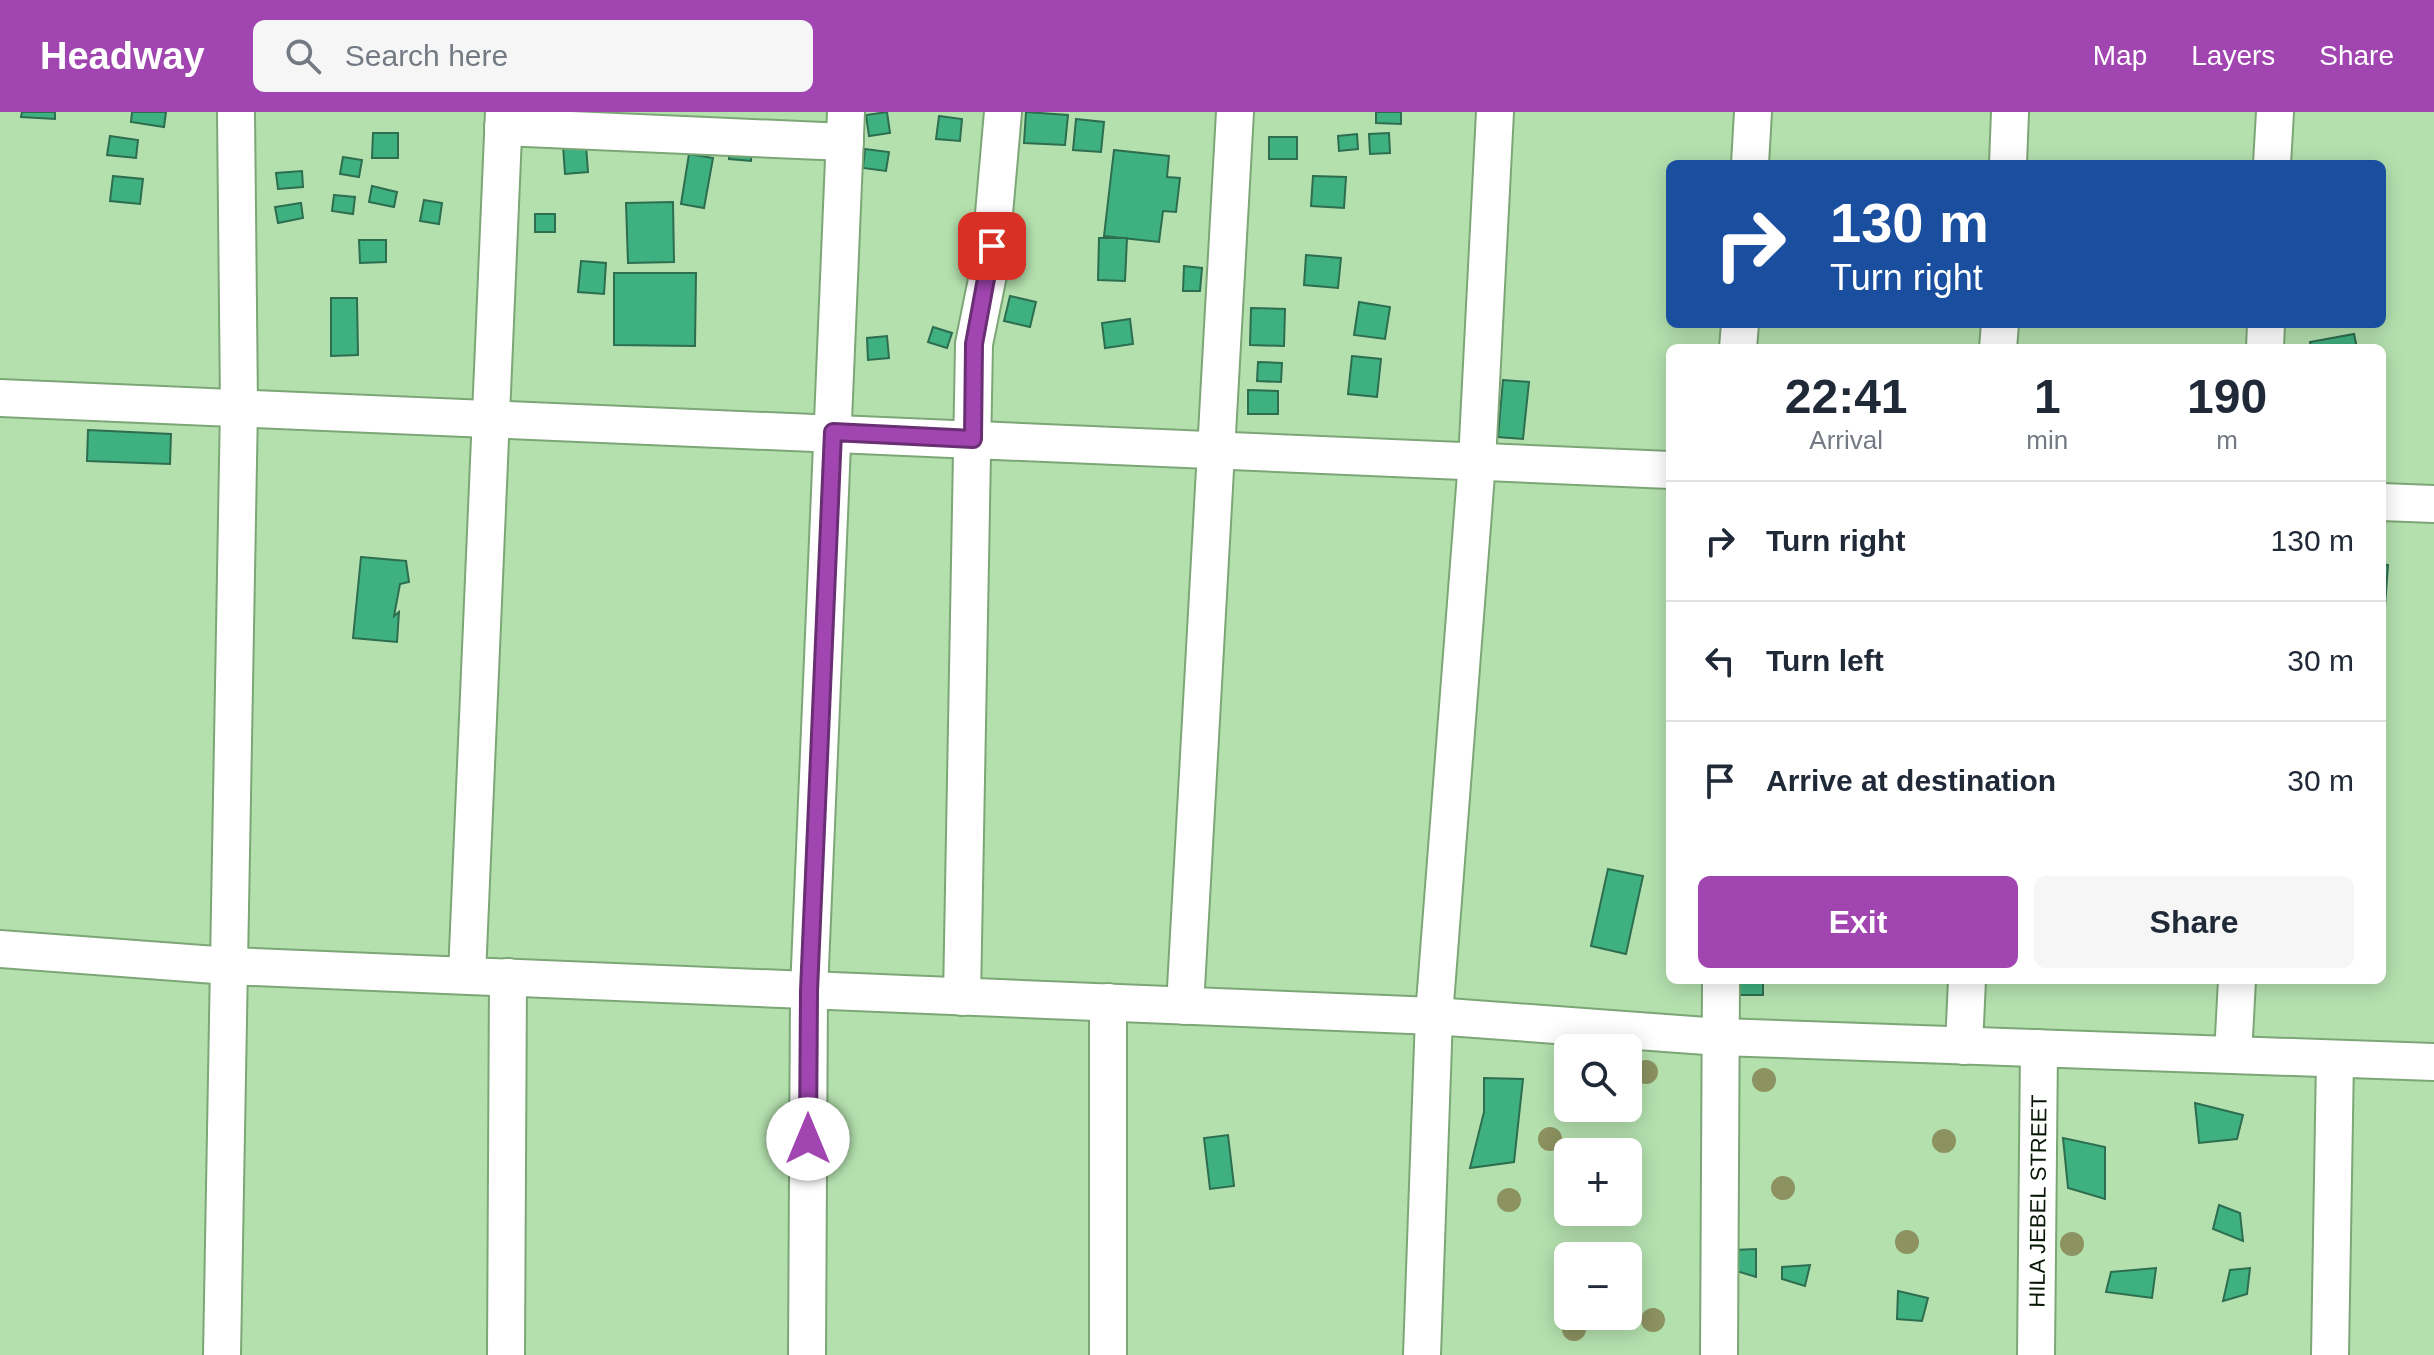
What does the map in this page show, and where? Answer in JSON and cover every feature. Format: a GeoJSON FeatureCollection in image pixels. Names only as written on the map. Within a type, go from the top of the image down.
{"type":"FeatureCollection","features":[{"type":"Feature","properties":{"kind":"street"},"geometry":{"type":"LineString","coordinates":[[222,1355],[239,406],[236,112]]}},
{"type":"Feature","properties":{"kind":"street"},"geometry":{"type":"LineString","coordinates":[[962,997],[974,344],[989,270],[1003,112]]}},
{"type":"Feature","properties":{"kind":"street"},"geometry":{"type":"LineString","coordinates":[[1185,1006],[1235,112]]}},
{"type":"Feature","properties":{"kind":"street"},"geometry":{"type":"LineString","coordinates":[[1422,1355],[1434,1016],[1477,461],[1495,112]]}},
{"type":"Feature","properties":{"kind":"street"},"geometry":{"type":"LineString","coordinates":[[1750,160],[1753,112]]}},
{"type":"Feature","properties":{"kind":"street"},"geometry":{"type":"LineString","coordinates":[[2008,160],[2010,112]]}},
{"type":"Feature","properties":{"kind":"street"},"geometry":{"type":"LineString","coordinates":[[2272,160],[2275,112]]}},
{"type":"Feature","properties":{"kind":"street"},"geometry":{"type":"LineString","coordinates":[[467,975],[504,120],[845,127],[809,991],[807,1355]]}},
{"type":"Feature","properties":{"kind":"street"},"geometry":{"type":"LineString","coordinates":[[0,398],[1666,470]]}},
{"type":"Feature","properties":{"kind":"street"},"geometry":{"type":"LineString","coordinates":[[2386,502],[2434,504]]}},
{"type":"Feature","properties":{"kind":"street"},"geometry":{"type":"LineString","coordinates":[[0,949],[229,966],[1434,1016],[1720,1037],[2434,1062]]}},
{"type":"Feature","properties":{"kind":"street"},"geometry":{"type":"LineString","coordinates":[[506,1355],[508,977]]}},
{"type":"Feature","properties":{"kind":"street"},"geometry":{"type":"LineString","coordinates":[[1719,1355],[1721,984]]}},
{"type":"Feature","properties":{"kind":"street"},"geometry":{"type":"LineString","coordinates":[[1964,1046],[1967,984]]}},
{"type":"Feature","properties":{"kind":"street"},"geometry":{"type":"LineString","coordinates":[[2233,1055],[2237,984]]}},
{"type":"Feature","properties":{"kind":"street"},"geometry":{"type":"LineString","coordinates":[[1108,1002],[1108,1355]]}},
{"type":"Feature","properties":{"kind":"street","name":"HILA JEBEL STREET"},"geometry":{"type":"LineString","coordinates":[[2036,1355],[2039,1048]]}},
{"type":"Feature","properties":{"kind":"street"},"geometry":{"type":"LineString","coordinates":[[2330,1355],[2335,1059]]}},
{"type":"Feature","properties":{"kind":"building"},"geometry":{"type":"Polygon","coordinates":[[[22,112],[55,112],[55,119],[21,117],[22,112]]]}},
{"type":"Feature","properties":{"kind":"building"},"geometry":{"type":"Polygon","coordinates":[[[132,112],[166,112],[164,127],[131,122],[132,112]]]}},
{"type":"Feature","properties":{"kind":"building"},"geometry":{"type":"Polygon","coordinates":[[[887,112],[890,133],[869,136],[866,115],[887,112]]]}},
{"type":"Feature","properties":{"kind":"building"},"geometry":{"type":"Polygon","coordinates":[[[1026,112],[1068,115],[1065,145],[1024,143],[1026,112]]]}},
{"type":"Feature","properties":{"kind":"building"},"geometry":{"type":"Polygon","coordinates":[[[1376,112],[1401,112],[1401,124],[1376,123],[1376,112]]]}},
{"type":"Feature","properties":{"kind":"building"},"geometry":{"type":"Polygon","coordinates":[[[939,116],[962,119],[960,141],[936,139],[939,116]]]}},
{"type":"Feature","properties":{"kind":"building"},"geometry":{"type":"Polygon","coordinates":[[[1076,119],[1104,122],[1101,152],[1073,150],[1076,119]]]}},
{"type":"Feature","properties":{"kind":"building"},"geometry":{"type":"Polygon","coordinates":[[[373,133],[398,133],[398,158],[372,158],[373,133]]]}},
{"type":"Feature","properties":{"kind":"building"},"geometry":{"type":"Polygon","coordinates":[[[1389,133],[1390,153],[1370,154],[1369,134],[1389,133]]]}},
{"type":"Feature","properties":{"kind":"building"},"geometry":{"type":"Polygon","coordinates":[[[1357,134],[1358,149],[1339,151],[1338,136],[1357,134]]]}},
{"type":"Feature","properties":{"kind":"building"},"geometry":{"type":"Polygon","coordinates":[[[110,136],[138,140],[136,158],[107,155],[110,136]]]}},
{"type":"Feature","properties":{"kind":"building"},"geometry":{"type":"Polygon","coordinates":[[[1269,137],[1297,137],[1297,159],[1269,159],[1269,137]]]}},
{"type":"Feature","properties":{"kind":"building"},"geometry":{"type":"Polygon","coordinates":[[[730,142],[752,144],[751,161],[729,159],[730,142]]]}},
{"type":"Feature","properties":{"kind":"building"},"geometry":{"type":"Polygon","coordinates":[[[586,145],[588,172],[565,174],[563,146],[586,145]]]}},
{"type":"Feature","properties":{"kind":"building"},"geometry":{"type":"Polygon","coordinates":[[[865,149],[889,152],[886,171],[863,168],[865,149]]]}},
{"type":"Feature","properties":{"kind":"building"},"geometry":{"type":"Polygon","coordinates":[[[1114,150],[1169,156],[1167,177],[1180,178],[1176,212],[1163,211],[1159,242],[1104,236],[1114,150]]]}},
{"type":"Feature","properties":{"kind":"building"},"geometry":{"type":"Polygon","coordinates":[[[689,154],[713,158],[704,208],[681,204],[689,154]]]}},
{"type":"Feature","properties":{"kind":"building"},"geometry":{"type":"Polygon","coordinates":[[[343,157],[362,160],[359,177],[340,174],[343,157]]]}},
{"type":"Feature","properties":{"kind":"building"},"geometry":{"type":"Polygon","coordinates":[[[302,171],[303,187],[278,189],[276,173],[302,171]]]}},
{"type":"Feature","properties":{"kind":"building"},"geometry":{"type":"Polygon","coordinates":[[[113,176],[143,179],[140,204],[110,201],[113,176]]]}},
{"type":"Feature","properties":{"kind":"building"},"geometry":{"type":"Polygon","coordinates":[[[1313,176],[1346,177],[1344,208],[1311,206],[1313,176]]]}},
{"type":"Feature","properties":{"kind":"building"},"geometry":{"type":"Polygon","coordinates":[[[372,186],[397,192],[394,207],[369,202],[372,186]]]}},
{"type":"Feature","properties":{"kind":"building"},"geometry":{"type":"Polygon","coordinates":[[[334,195],[355,197],[353,214],[332,211],[334,195]]]}},
{"type":"Feature","properties":{"kind":"building"},"geometry":{"type":"Polygon","coordinates":[[[424,200],[442,203],[439,224],[420,221],[424,200]]]}},
{"type":"Feature","properties":{"kind":"building"},"geometry":{"type":"Polygon","coordinates":[[[673,202],[674,262],[628,263],[626,203],[673,202]]]}},
{"type":"Feature","properties":{"kind":"building"},"geometry":{"type":"Polygon","coordinates":[[[301,203],[303,218],[278,223],[275,207],[301,203]]]}},
{"type":"Feature","properties":{"kind":"building"},"geometry":{"type":"Polygon","coordinates":[[[535,214],[555,214],[555,232],[535,232],[535,214]]]}},
{"type":"Feature","properties":{"kind":"building"},"geometry":{"type":"Polygon","coordinates":[[[1099,238],[1127,238],[1125,281],[1098,280],[1099,238]]]}},
{"type":"Feature","properties":{"kind":"building"},"geometry":{"type":"Polygon","coordinates":[[[359,240],[386,240],[386,262],[360,263],[359,240]]]}},
{"type":"Feature","properties":{"kind":"building"},"geometry":{"type":"Polygon","coordinates":[[[1306,255],[1341,258],[1338,288],[1304,285],[1306,255]]]}},
{"type":"Feature","properties":{"kind":"building"},"geometry":{"type":"Polygon","coordinates":[[[581,261],[606,263],[604,294],[578,292],[581,261]]]}},
{"type":"Feature","properties":{"kind":"building"},"geometry":{"type":"Polygon","coordinates":[[[1184,266],[1202,268],[1200,291],[1183,291],[1184,266]]]}},
{"type":"Feature","properties":{"kind":"building"},"geometry":{"type":"Polygon","coordinates":[[[614,273],[696,273],[695,346],[614,345],[614,273]]]}},
{"type":"Feature","properties":{"kind":"building"},"geometry":{"type":"Polygon","coordinates":[[[1010,296],[1036,302],[1030,327],[1004,321],[1010,296]]]}},
{"type":"Feature","properties":{"kind":"building"},"geometry":{"type":"Polygon","coordinates":[[[331,298],[357,298],[358,355],[331,356],[331,298]]]}},
{"type":"Feature","properties":{"kind":"building"},"geometry":{"type":"Polygon","coordinates":[[[1359,302],[1390,307],[1385,339],[1354,335],[1359,302]]]}},
{"type":"Feature","properties":{"kind":"building"},"geometry":{"type":"Polygon","coordinates":[[[1251,308],[1285,309],[1284,346],[1250,345],[1251,308]]]}},
{"type":"Feature","properties":{"kind":"building"},"geometry":{"type":"Polygon","coordinates":[[[1130,319],[1133,344],[1105,348],[1102,323],[1130,319]]]}},
{"type":"Feature","properties":{"kind":"building"},"geometry":{"type":"Polygon","coordinates":[[[933,327],[952,333],[947,348],[928,342],[933,327]]]}},
{"type":"Feature","properties":{"kind":"building"},"geometry":{"type":"Polygon","coordinates":[[[2354,334],[2356,344],[2310,344],[2354,334]]]}},
{"type":"Feature","properties":{"kind":"building"},"geometry":{"type":"Polygon","coordinates":[[[887,336],[889,358],[868,360],[867,338],[887,336]]]}},
{"type":"Feature","properties":{"kind":"building"},"geometry":{"type":"Polygon","coordinates":[[[1352,356],[1381,359],[1377,397],[1348,394],[1352,356]]]}},
{"type":"Feature","properties":{"kind":"building"},"geometry":{"type":"Polygon","coordinates":[[[1258,362],[1282,363],[1281,382],[1257,381],[1258,362]]]}},
{"type":"Feature","properties":{"kind":"building"},"geometry":{"type":"Polygon","coordinates":[[[1503,380],[1529,382],[1523,439],[1498,437],[1503,380]]]}},
{"type":"Feature","properties":{"kind":"building"},"geometry":{"type":"Polygon","coordinates":[[[1248,390],[1278,391],[1278,414],[1248,414],[1248,390]]]}},
{"type":"Feature","properties":{"kind":"building"},"geometry":{"type":"Polygon","coordinates":[[[88,430],[171,434],[170,464],[87,461],[88,430]]]}},
{"type":"Feature","properties":{"kind":"building"},"geometry":{"type":"Polygon","coordinates":[[[361,557],[406,561],[409,582],[400,584],[394,616],[399,612],[397,642],[353,638],[361,557]]]}},
{"type":"Feature","properties":{"kind":"building"},"geometry":{"type":"Polygon","coordinates":[[[1608,869],[1643,876],[1626,954],[1591,946],[1608,869]]]}},
{"type":"Feature","properties":{"kind":"building"},"geometry":{"type":"Polygon","coordinates":[[[1736,984],[1763,984],[1763,995],[1736,995],[1736,984]]]}},
{"type":"Feature","properties":{"kind":"building"},"geometry":{"type":"Polygon","coordinates":[[[1484,1078],[1523,1079],[1514,1162],[1470,1168],[1484,1112],[1484,1078]]]}},
{"type":"Feature","properties":{"kind":"building"},"geometry":{"type":"Polygon","coordinates":[[[2195,1103],[2243,1115],[2237,1139],[2199,1143],[2195,1103]]]}},
{"type":"Feature","properties":{"kind":"building"},"geometry":{"type":"Polygon","coordinates":[[[1228,1135],[1234,1186],[1210,1189],[1204,1138],[1228,1135]]]}},
{"type":"Feature","properties":{"kind":"building"},"geometry":{"type":"Polygon","coordinates":[[[2063,1138],[2105,1147],[2105,1199],[2068,1188],[2063,1138]]]}},
{"type":"Feature","properties":{"kind":"building"},"geometry":{"type":"Polygon","coordinates":[[[2219,1205],[2240,1213],[2243,1241],[2213,1229],[2219,1205]]]}},
{"type":"Feature","properties":{"kind":"building"},"geometry":{"type":"Polygon","coordinates":[[[1756,1249],[1756,1277],[1730,1269],[1733,1250],[1756,1249]]]}},
{"type":"Feature","properties":{"kind":"building"},"geometry":{"type":"Polygon","coordinates":[[[1810,1265],[1805,1286],[1782,1279],[1782,1267],[1810,1265]]]}},
{"type":"Feature","properties":{"kind":"building"},"geometry":{"type":"Polygon","coordinates":[[[2156,1268],[2152,1298],[2106,1292],[2111,1272],[2156,1268]]]}},
{"type":"Feature","properties":{"kind":"building"},"geometry":{"type":"Polygon","coordinates":[[[2250,1268],[2247,1294],[2223,1301],[2230,1270],[2250,1268]]]}},
{"type":"Feature","properties":{"kind":"building"},"geometry":{"type":"Polygon","coordinates":[[[1898,1291],[1928,1298],[1922,1321],[1897,1319],[1898,1291]]]}},
{"type":"Feature","properties":{"kind":"route"},"geometry":{"type":"LineString","coordinates":[[808,1139],[809,991],[833,432],[973,439],[974,344],[992,246]]}}]}
